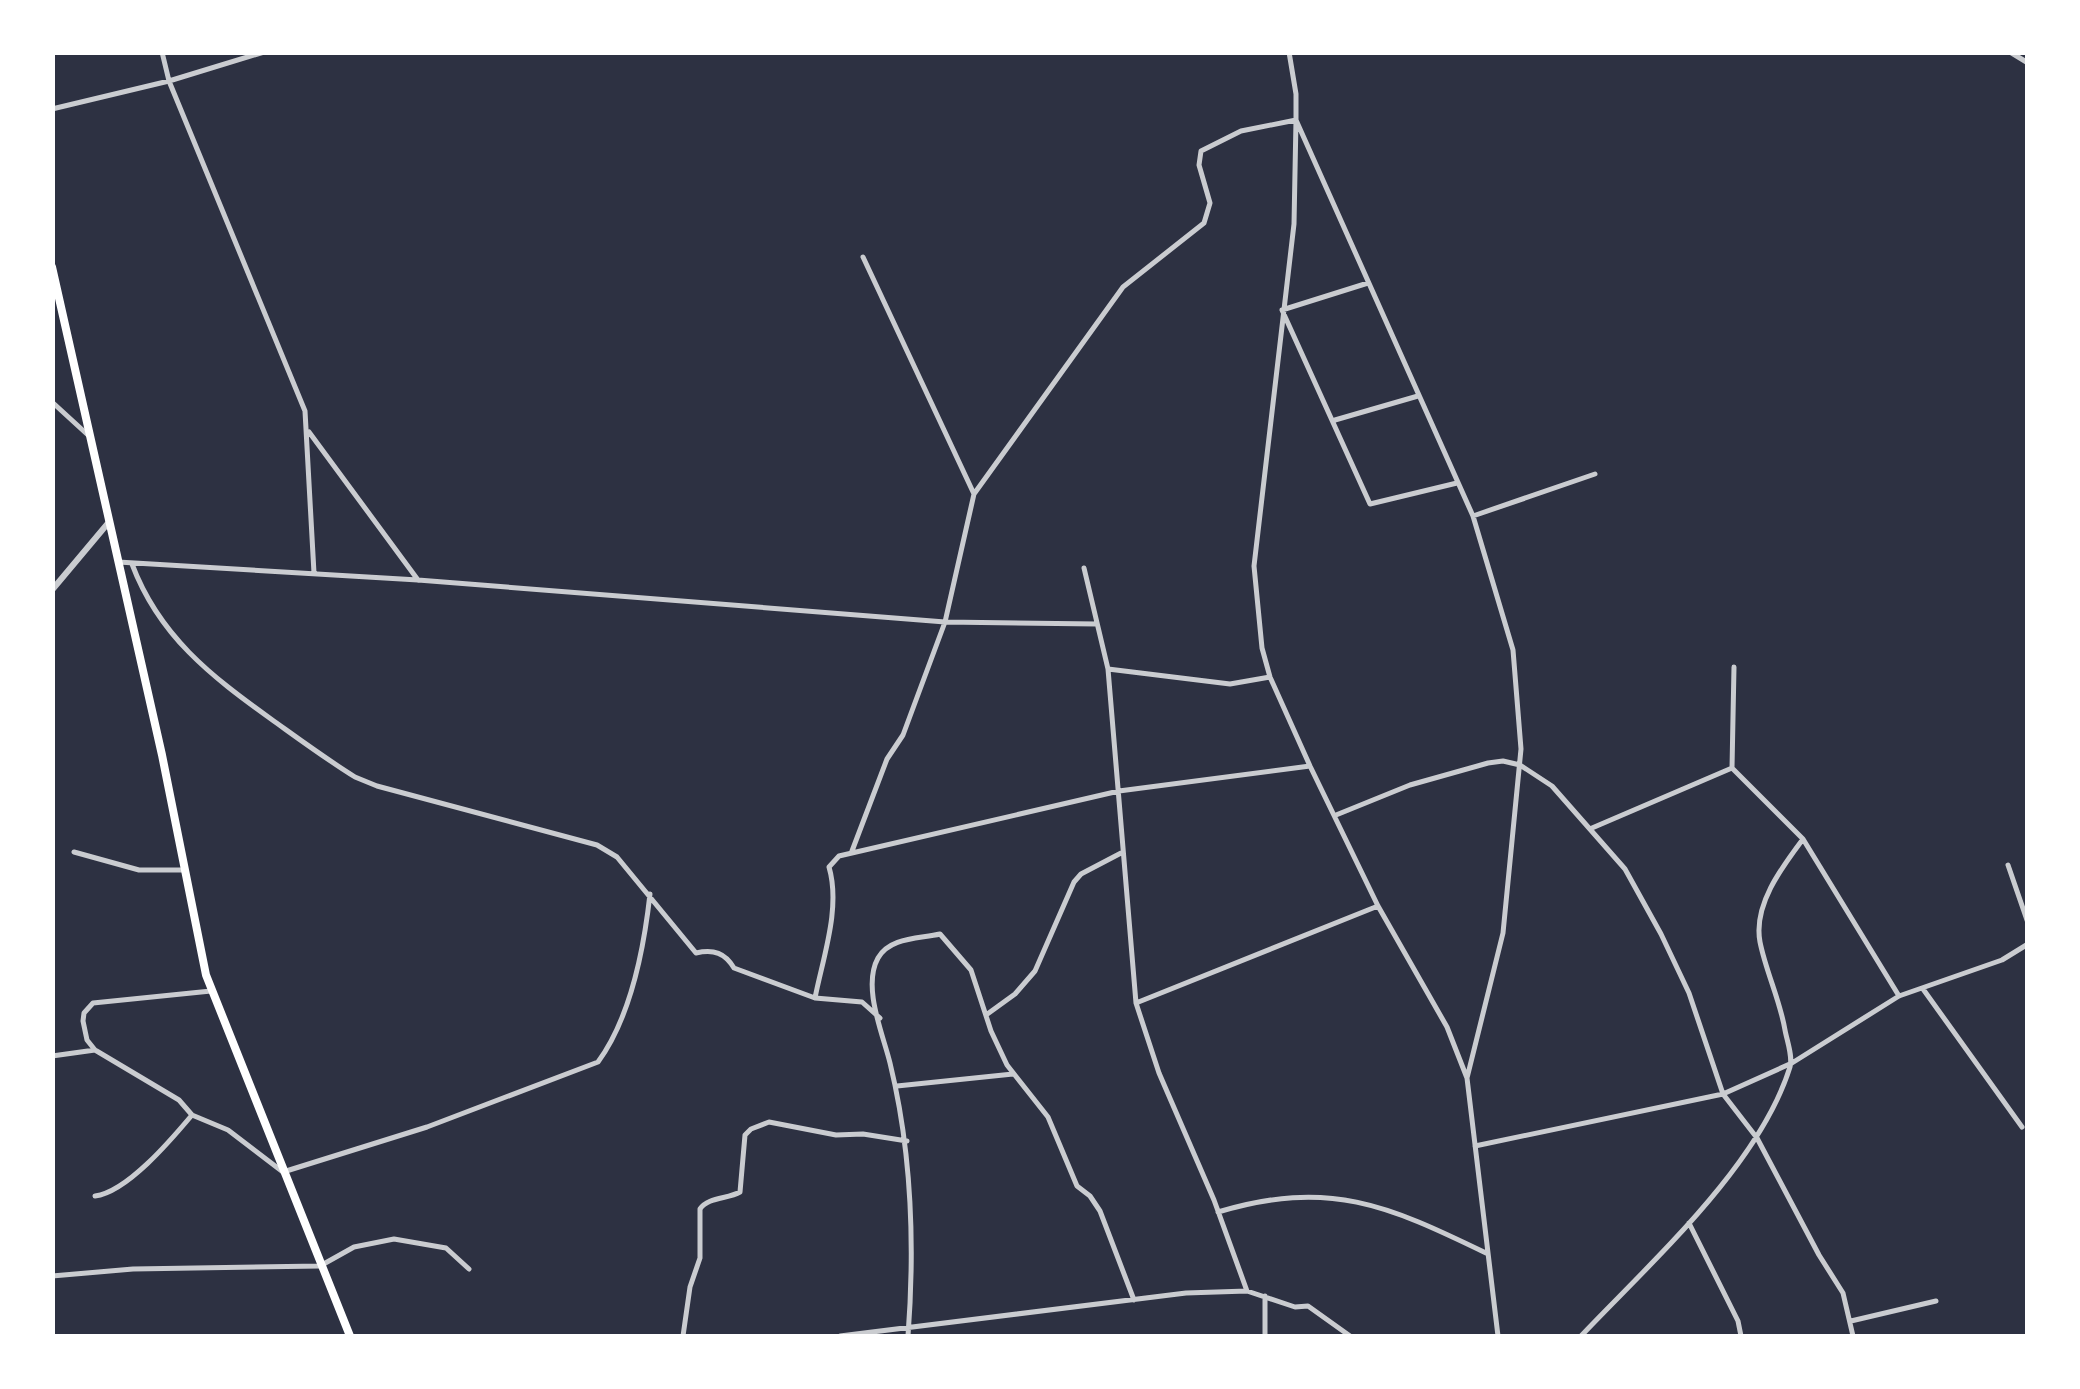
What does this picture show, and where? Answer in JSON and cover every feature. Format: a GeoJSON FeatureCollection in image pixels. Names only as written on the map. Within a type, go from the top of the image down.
{"type":"FeatureCollection","features":[{"type":"Feature","properties":{"kind":"main road"},"geometry":{"type":"LineString","coordinates":[[52,267],[211,991],[350,1336]]}},
{"type":"Feature","properties":{"kind":"street"},"geometry":{"type":"LineString","coordinates":[[162,52],[168,81],[304,412],[314,573]]}},
{"type":"Feature","properties":{"kind":"street"},"geometry":{"type":"LineString","coordinates":[[52,109],[168,81],[264,52]]}},
{"type":"Feature","properties":{"kind":"street"},"geometry":{"type":"LineString","coordinates":[[1290,52],[1296,120],[1294,224],[1254,566],[1256,613],[1270,677],[1310,766],[1378,906],[1447,1027],[1467,1078],[1498,1336]]}},
{"type":"Feature","properties":{"kind":"street"},"geometry":{"type":"LineString","coordinates":[[2010,52],[2028,63]]}},
{"type":"Feature","properties":{"kind":"street"},"geometry":{"type":"LineString","coordinates":[[1296,120],[1473,516],[1513,650],[1520,765],[1504,934],[1467,1078]]}},
{"type":"Feature","properties":{"kind":"street"},"geometry":{"type":"LineString","coordinates":[[852,851],[887,758],[903,736],[945,622],[974,494],[1123,287],[1204,223],[1210,203],[1198,165],[1201,151],[1241,131],[1296,120]]}},
{"type":"Feature","properties":{"kind":"street"},"geometry":{"type":"LineString","coordinates":[[863,257],[974,494]]}},
{"type":"Feature","properties":{"kind":"street"},"geometry":{"type":"LineString","coordinates":[[1282,310],[1368,283]]}},
{"type":"Feature","properties":{"kind":"street"},"geometry":{"type":"LineString","coordinates":[[1282,310],[1370,504],[1457,483]]}},
{"type":"Feature","properties":{"kind":"street"},"geometry":{"type":"LineString","coordinates":[[1334,421],[1418,396]]}},
{"type":"Feature","properties":{"kind":"street"},"geometry":{"type":"LineString","coordinates":[[52,402],[90,437]]}},
{"type":"Feature","properties":{"kind":"street"},"geometry":{"type":"LineString","coordinates":[[307,429],[418,580]]}},
{"type":"Feature","properties":{"kind":"street"},"geometry":{"type":"LineString","coordinates":[[1473,516],[1595,474]]}},
{"type":"Feature","properties":{"kind":"street"},"geometry":{"type":"LineString","coordinates":[[52,590],[110,522]]}},
{"type":"Feature","properties":{"kind":"street"},"geometry":{"type":"LineString","coordinates":[[118,562],[418,580],[945,622],[1097,624]]}},
{"type":"Feature","properties":{"kind":"street"},"geometry":{"type":"LineString","coordinates":[[131,563],[148,598],[200,666],[333,764],[365,782],[597,844],[617,857],[696,953],[710,950],[728,958],[734,968],[815,998],[862,1002],[880,1018]]}},
{"type":"Feature","properties":{"kind":"street"},"geometry":{"type":"LineString","coordinates":[[1084,568],[1108,670],[1136,1003],[1159,1073],[1247,1291]]}},
{"type":"Feature","properties":{"kind":"street"},"geometry":{"type":"LineString","coordinates":[[1734,667],[1732,768],[1803,839],[1899,996]]}},
{"type":"Feature","properties":{"kind":"street"},"geometry":{"type":"LineString","coordinates":[[1108,670],[1230,684],[1270,677]]}},
{"type":"Feature","properties":{"kind":"street"},"geometry":{"type":"LineString","coordinates":[[1336,815],[1380,796],[1467,768],[1503,761],[1520,765],[1552,786],[1625,870],[1673,956],[1723,1094],[1758,1138],[1844,1293],[1854,1336]]}},
{"type":"Feature","properties":{"kind":"street"},"geometry":{"type":"LineString","coordinates":[[815,998],[832,915],[829,867],[839,856],[1119,791],[1310,766]]}},
{"type":"Feature","properties":{"kind":"street"},"geometry":{"type":"LineString","coordinates":[[1591,828],[1732,768]]}},
{"type":"Feature","properties":{"kind":"street"},"geometry":{"type":"LineString","coordinates":[[1581,1336],[1689,1223],[1758,1138],[1792,1063],[1784,1020],[1760,940],[1760,922],[1767,898],[1803,839]]}},
{"type":"Feature","properties":{"kind":"street"},"geometry":{"type":"LineString","coordinates":[[74,852],[140,870],[184,870]]}},
{"type":"Feature","properties":{"kind":"street"},"geometry":{"type":"LineString","coordinates":[[986,1015],[1015,994],[1035,972],[1074,882],[1081,874],[1123,852]]}},
{"type":"Feature","properties":{"kind":"street"},"geometry":{"type":"LineString","coordinates":[[2008,865],[2028,924]]}},
{"type":"Feature","properties":{"kind":"street"},"geometry":{"type":"LineString","coordinates":[[211,991],[93,1002],[82,1022],[87,1040],[95,1050],[179,1100],[192,1115],[228,1130],[283,1172],[427,1126],[598,1062],[632,989],[650,894]]}},
{"type":"Feature","properties":{"kind":"street"},"geometry":{"type":"LineString","coordinates":[[1136,1003],[1378,906]]}},
{"type":"Feature","properties":{"kind":"street"},"geometry":{"type":"LineString","coordinates":[[908,1336],[911,1190],[907,1141],[874,997],[877,960],[896,943],[940,934],[971,970],[999,1051],[1048,1117],[1077,1186],[1100,1211],[1134,1300]]}},
{"type":"Feature","properties":{"kind":"street"},"geometry":{"type":"LineString","coordinates":[[1476,1146],[1723,1094],[1792,1063],[1899,996],[2002,960],[2028,944]]}},
{"type":"Feature","properties":{"kind":"street"},"geometry":{"type":"LineString","coordinates":[[1922,988],[2022,1127]]}},
{"type":"Feature","properties":{"kind":"street"},"geometry":{"type":"LineString","coordinates":[[52,1056],[95,1050]]}},
{"type":"Feature","properties":{"kind":"street"},"geometry":{"type":"LineString","coordinates":[[896,1086],[1013,1074]]}},
{"type":"Feature","properties":{"kind":"street"},"geometry":{"type":"LineString","coordinates":[[95,1196],[106,1195],[127,1183],[192,1115]]}},
{"type":"Feature","properties":{"kind":"street"},"geometry":{"type":"LineString","coordinates":[[683,1336],[690,1287],[700,1258],[700,1209],[710,1201],[729,1199],[740,1192],[745,1135],[751,1128],[769,1122],[836,1135],[863,1134],[907,1141]]}},
{"type":"Feature","properties":{"kind":"street"},"geometry":{"type":"LineString","coordinates":[[1218,1212],[1271,1199],[1347,1198],[1415,1219],[1486,1253]]}},
{"type":"Feature","properties":{"kind":"street"},"geometry":{"type":"LineString","coordinates":[[1689,1223],[1738,1321],[1741,1336]]}},
{"type":"Feature","properties":{"kind":"street"},"geometry":{"type":"LineString","coordinates":[[52,1276],[133,1269],[320,1266],[354,1246],[394,1239],[446,1248],[469,1269]]}},
{"type":"Feature","properties":{"kind":"street"},"geometry":{"type":"LineString","coordinates":[[840,1336],[1186,1292],[1247,1291],[1295,1307],[1308,1306],[1350,1336]]}},
{"type":"Feature","properties":{"kind":"street"},"geometry":{"type":"LineString","coordinates":[[1265,1296],[1265,1336]]}},
{"type":"Feature","properties":{"kind":"street"},"geometry":{"type":"LineString","coordinates":[[1851,1321],[1936,1301]]}}]}
